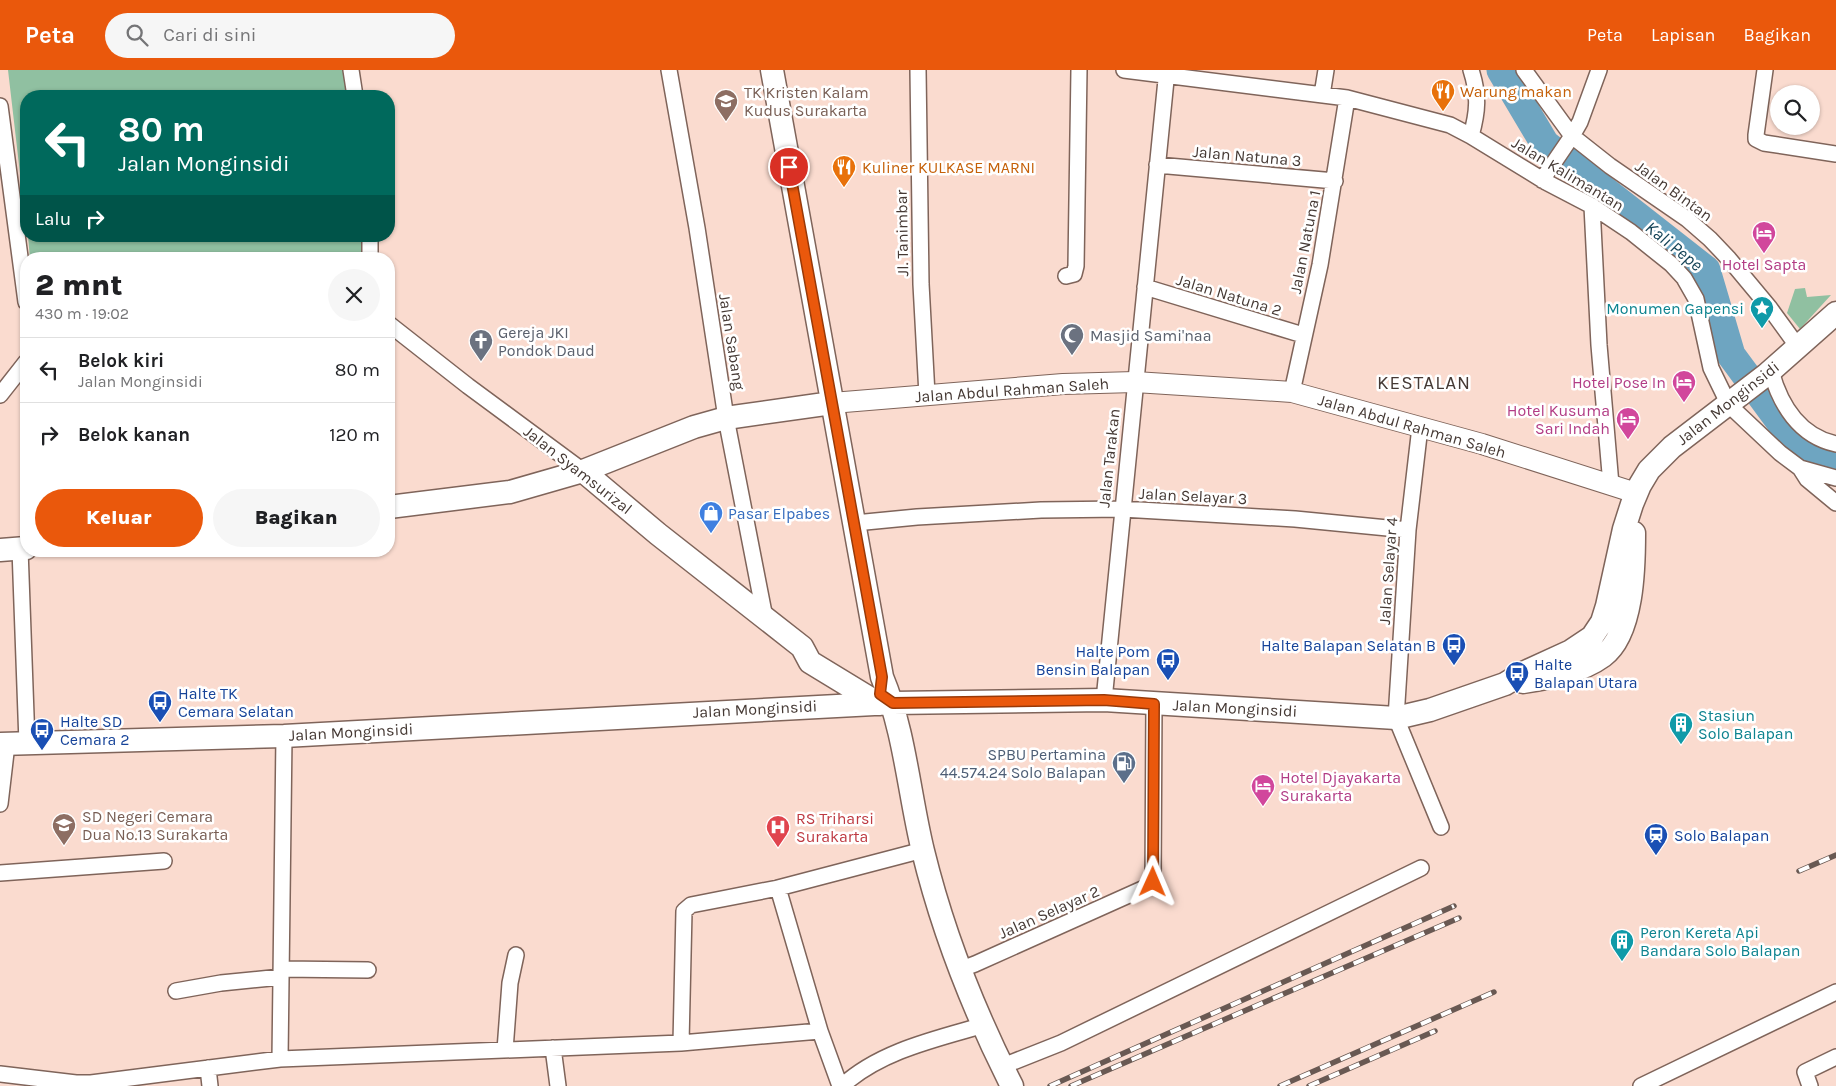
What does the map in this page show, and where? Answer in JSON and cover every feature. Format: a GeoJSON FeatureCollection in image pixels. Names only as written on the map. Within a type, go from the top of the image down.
{"type":"FeatureCollection","features":[{"type":"Feature","properties":{"kind":"main road"},"geometry":{"type":"LineString","coordinates":[[772,70],[855,523],[884,694],[883,730],[916,852],[932,930],[948,975],[1005,1079]]}},
{"type":"Feature","properties":{"kind":"main road","name":"Jalan Monginsidi"},"geometry":{"type":"LineString","coordinates":[[11,744],[284,736],[792,707],[884,694],[1104,700],[1396,718],[1430,710],[1505,684],[1583,644],[1613,624],[1611,589],[1624,529],[1634,498],[1644,478],[1672,447],[1769,373],[1836,313]]}},
{"type":"Feature","properties":{"kind":"main road","name":"Jalan Abdul Rahman Saleh"},"geometry":{"type":"LineString","coordinates":[[395,506],[510,492],[583,471],[694,427],[726,418],[832,403]]}},
{"type":"Feature","properties":{"kind":"main road","name":"Jalan Syamsurizal"},"geometry":{"type":"LineString","coordinates":[[583,471],[658,534],[802,647],[810,662],[884,694]]}},
{"type":"Feature","properties":{"kind":"main road"},"geometry":{"type":"LineString","coordinates":[[916,852],[942,920],[978,1027]]}},
{"type":"Feature","properties":{"kind":"street"},"geometry":{"type":"LineString","coordinates":[[351,70],[354,90]]}},
{"type":"Feature","properties":{"kind":"street","name":"Jalan Sabang"},"geometry":{"type":"LineString","coordinates":[[669,70],[697,228],[726,418],[765,618]]}},
{"type":"Feature","properties":{"kind":"street","name":"Jl. Tanimbar"},"geometry":{"type":"LineString","coordinates":[[918,70],[920,284],[926,395]]}},
{"type":"Feature","properties":{"kind":"street"},"geometry":{"type":"LineString","coordinates":[[1066,276],[1074,274],[1076,266],[1079,70]]}},
{"type":"Feature","properties":{"kind":"street","name":"Jalan Kalimantan"},"geometry":{"type":"LineString","coordinates":[[1124,70],[1166,72],[1347,98],[1450,125],[1472,136],[1544,176],[1592,206],[1631,232],[1671,264],[1691,288],[1702,320],[1711,368],[1732,402]]}},
{"type":"Feature","properties":{"kind":"street"},"geometry":{"type":"LineString","coordinates":[[1322,95],[1326,70]]}},
{"type":"Feature","properties":{"kind":"street"},"geometry":{"type":"LineString","coordinates":[[1471,70],[1476,87],[1477,112],[1472,136]]}},
{"type":"Feature","properties":{"kind":"street","name":"Jalan Bintan"},"geometry":{"type":"LineString","coordinates":[[1524,70],[1572,136],[1610,166],[1687,219],[1710,239],[1769,307],[1798,347]]}},
{"type":"Feature","properties":{"kind":"street"},"geometry":{"type":"LineString","coordinates":[[1544,176],[1572,136],[1590,98],[1600,70]]}},
{"type":"Feature","properties":{"kind":"street"},"geometry":{"type":"LineString","coordinates":[[1765,70],[1756,139],[1764,143],[1836,154]]}},
{"type":"Feature","properties":{"kind":"street","name":"Jalan Tarakan"},"geometry":{"type":"LineString","coordinates":[[1104,700],[1166,72]]}},
{"type":"Feature","properties":{"kind":"street","name":"Jalan Natuna 1"},"geometry":{"type":"LineString","coordinates":[[1292,392],[1303,335],[1320,265],[1347,98]]}},
{"type":"Feature","properties":{"kind":"street"},"geometry":{"type":"LineString","coordinates":[[0,106],[20,257]]}},
{"type":"Feature","properties":{"kind":"street","name":"Jalan Natuna 3"},"geometry":{"type":"LineString","coordinates":[[1157,165],[1335,181]]}},
{"type":"Feature","properties":{"kind":"street"},"geometry":{"type":"LineString","coordinates":[[1592,206],[1600,355],[1611,486]]}},
{"type":"Feature","properties":{"kind":"street","name":"Jalan Natuna 2"},"geometry":{"type":"LineString","coordinates":[[1145,287],[1303,335]]}},
{"type":"Feature","properties":{"kind":"street","name":"Jalan Syamsurizal"},"geometry":{"type":"LineString","coordinates":[[395,329],[468,386],[583,471]]}},
{"type":"Feature","properties":{"kind":"street"},"geometry":{"type":"LineString","coordinates":[[0,395],[20,370]]}},
{"type":"Feature","properties":{"kind":"street"},"geometry":{"type":"LineString","coordinates":[[1769,373],[1780,400],[1800,424],[1813,434],[1836,444]]}},
{"type":"Feature","properties":{"kind":"street","name":"Jalan Abdul Rahman Saleh"},"geometry":{"type":"LineString","coordinates":[[832,403],[1063,384],[1135,382],[1292,392],[1482,444],[1611,486],[1634,498]]}},
{"type":"Feature","properties":{"kind":"street"},"geometry":{"type":"LineString","coordinates":[[1732,402],[1780,453],[1800,468],[1836,478]]}},
{"type":"Feature","properties":{"kind":"street","name":"Jalan Selayar 4"},"geometry":{"type":"LineString","coordinates":[[1396,718],[1408,530],[1420,427]]}},
{"type":"Feature","properties":{"kind":"street"},"geometry":{"type":"LineString","coordinates":[[1800,468],[1807,479],[1836,503]]}},
{"type":"Feature","properties":{"kind":"street","name":"Jalan Selayar 3"},"geometry":{"type":"LineString","coordinates":[[855,523],[916,517],[1042,510],[1122,509],[1295,519],[1408,530]]}},
{"type":"Feature","properties":{"kind":"street"},"geometry":{"type":"LineString","coordinates":[[0,804],[11,744],[15,549]]}},
{"type":"Feature","properties":{"kind":"street","name":"Jalan Selayar 2"},"geometry":{"type":"LineString","coordinates":[[959,970],[1149,886],[1153,882],[1154,704]]}},
{"type":"Feature","properties":{"kind":"street"},"geometry":{"type":"LineString","coordinates":[[1396,718],[1441,827]]}},
{"type":"Feature","properties":{"kind":"street"},"geometry":{"type":"LineString","coordinates":[[280,1059],[284,736]]}},
{"type":"Feature","properties":{"kind":"street"},"geometry":{"type":"LineString","coordinates":[[681,1042],[684,912],[686,908],[691,905],[778,888],[916,852]]}},
{"type":"Feature","properties":{"kind":"street"},"geometry":{"type":"LineString","coordinates":[[0,873],[164,861]]}},
{"type":"Feature","properties":{"kind":"street"},"geometry":{"type":"LineString","coordinates":[[1005,1079],[1061,1044],[1421,868]]}},
{"type":"Feature","properties":{"kind":"street"},"geometry":{"type":"LineString","coordinates":[[778,888],[820,1031],[841,1086],[859,1072],[895,1053],[978,1027]]}},
{"type":"Feature","properties":{"kind":"street"},"geometry":{"type":"LineString","coordinates":[[505,1050],[510,983],[516,955]]}},
{"type":"Feature","properties":{"kind":"street"},"geometry":{"type":"LineString","coordinates":[[176,991],[281,973],[368,970]]}},
{"type":"Feature","properties":{"kind":"street"},"geometry":{"type":"LineString","coordinates":[[1641,1086],[1836,992]]}},
{"type":"Feature","properties":{"kind":"street"},"geometry":{"type":"LineString","coordinates":[[0,1074],[18,1081],[71,1084],[109,1082],[280,1059],[681,1042],[820,1031]]}},
{"type":"Feature","properties":{"kind":"street"},"geometry":{"type":"LineString","coordinates":[[553,1048],[558,1086]]}},
{"type":"Feature","properties":{"kind":"street"},"geometry":{"type":"LineString","coordinates":[[1810,1086],[1805,1072],[1836,1056]]}},
{"type":"Feature","properties":{"kind":"street"},"geometry":{"type":"LineString","coordinates":[[208,1068],[210,1086]]}},
{"type":"Feature","properties":{"kind":"green space"},"geometry":{"type":"Polygon","coordinates":[[[8,70],[344,70],[346,90],[20,90],[20,173],[8,70]]]}},
{"type":"Feature","properties":{"kind":"green space"},"geometry":{"type":"Polygon","coordinates":[[[29,242],[362,242],[362,252],[29,252],[29,242]]]}},
{"type":"Feature","properties":{"kind":"green space"},"geometry":{"type":"Polygon","coordinates":[[[1805,288],[1807,297],[1831,295],[1800,329],[1787,313],[1795,289],[1805,288]]]}},
{"type":"Feature","properties":{"kind":"waterway","name":"Kali Pepe"},"geometry":{"type":"LineString","coordinates":[[1501,70],[1545,144],[1706,270],[1731,355],[1784,427],[1805,450],[1836,456]]}},
{"type":"Feature","properties":{"kind":"railway"},"geometry":{"type":"LineString","coordinates":[[1799,871],[1836,855]]}},
{"type":"Feature","properties":{"kind":"railway"},"geometry":{"type":"LineString","coordinates":[[1050,1086],[1454,906]]}},
{"type":"Feature","properties":{"kind":"railway"},"geometry":{"type":"LineString","coordinates":[[1071,1086],[1459,918]]}},
{"type":"Feature","properties":{"kind":"railway"},"geometry":{"type":"LineString","coordinates":[[1280,1086],[1494,992]]}},
{"type":"Feature","properties":{"kind":"railway"},"geometry":{"type":"LineString","coordinates":[[1309,1086],[1435,1031]]}},
{"type":"Feature","properties":{"kind":"place","name":"Warung makan"},"geometry":{"type":"Point","coordinates":[1443,112]}},
{"type":"Feature","properties":{"kind":"place","name":"TK Kristen Kalam Kudus Surakarta"},"geometry":{"type":"Point","coordinates":[726,122]}},
{"type":"Feature","properties":{"kind":"place","name":"Kuliner KULKASE MARNI"},"geometry":{"type":"Point","coordinates":[844,188]}},
{"type":"Feature","properties":{"kind":"place","name":"Hotel Sapta"},"geometry":{"type":"Point","coordinates":[1764,254]}},
{"type":"Feature","properties":{"kind":"place","name":"Monumen Gapensi"},"geometry":{"type":"Point","coordinates":[1762,329]}},
{"type":"Feature","properties":{"kind":"place","name":"Masjid Sami'naa"},"geometry":{"type":"Point","coordinates":[1072,356]}},
{"type":"Feature","properties":{"kind":"place","name":"Gereja JKI Pondok Daud"},"geometry":{"type":"Point","coordinates":[481,362]}},
{"type":"Feature","properties":{"kind":"place","name":"Hotel Pose In"},"geometry":{"type":"Point","coordinates":[1684,403]}},
{"type":"Feature","properties":{"kind":"place","name":"Hotel Kusuma Sari Indah"},"geometry":{"type":"Point","coordinates":[1628,440]}},
{"type":"Feature","properties":{"kind":"place","name":"Pasar Elpabes"},"geometry":{"type":"Point","coordinates":[711,534]}},
{"type":"Feature","properties":{"kind":"place","name":"Halte Balapan Selatan B"},"geometry":{"type":"Point","coordinates":[1454,666]}},
{"type":"Feature","properties":{"kind":"place","name":"Halte Pom Bensin Balapan"},"geometry":{"type":"Point","coordinates":[1168,681]}},
{"type":"Feature","properties":{"kind":"place","name":"Halte Balapan Utara"},"geometry":{"type":"Point","coordinates":[1517,694]}},
{"type":"Feature","properties":{"kind":"place","name":"Halte TK Cemara Selatan"},"geometry":{"type":"Point","coordinates":[160,723]}},
{"type":"Feature","properties":{"kind":"place","name":"Stasiun Solo Balapan"},"geometry":{"type":"Point","coordinates":[1681,745]}},
{"type":"Feature","properties":{"kind":"place","name":"Halte SD Cemara 2"},"geometry":{"type":"Point","coordinates":[42,751]}},
{"type":"Feature","properties":{"kind":"place","name":"SPBU Pertamina 44.574.24 Solo Balapan"},"geometry":{"type":"Point","coordinates":[1124,784]}},
{"type":"Feature","properties":{"kind":"place","name":"Hotel Djayakarta Surakarta"},"geometry":{"type":"Point","coordinates":[1263,807]}},
{"type":"Feature","properties":{"kind":"place","name":"SD Negeri Cemara Dua No.13 Surakarta"},"geometry":{"type":"Point","coordinates":[64,846]}},
{"type":"Feature","properties":{"kind":"place","name":"RS Triharsi Surakarta"},"geometry":{"type":"Point","coordinates":[778,848]}},
{"type":"Feature","properties":{"kind":"place","name":"Solo Balapan"},"geometry":{"type":"Point","coordinates":[1656,856]}},
{"type":"Feature","properties":{"kind":"place","name":"Peron Kereta Api Bandara Solo Balapan"},"geometry":{"type":"Point","coordinates":[1622,962]}},
{"type":"Feature","properties":{"kind":"district","name":"KESTALAN"},"geometry":{"type":"Point","coordinates":[1424,383]}},
{"type":"Feature","properties":{"kind":"route"},"geometry":{"type":"LineString","coordinates":[[789,167],[882,677],[880,694],[893,703],[1104,700],[1154,704],[1153,882]]}}]}
